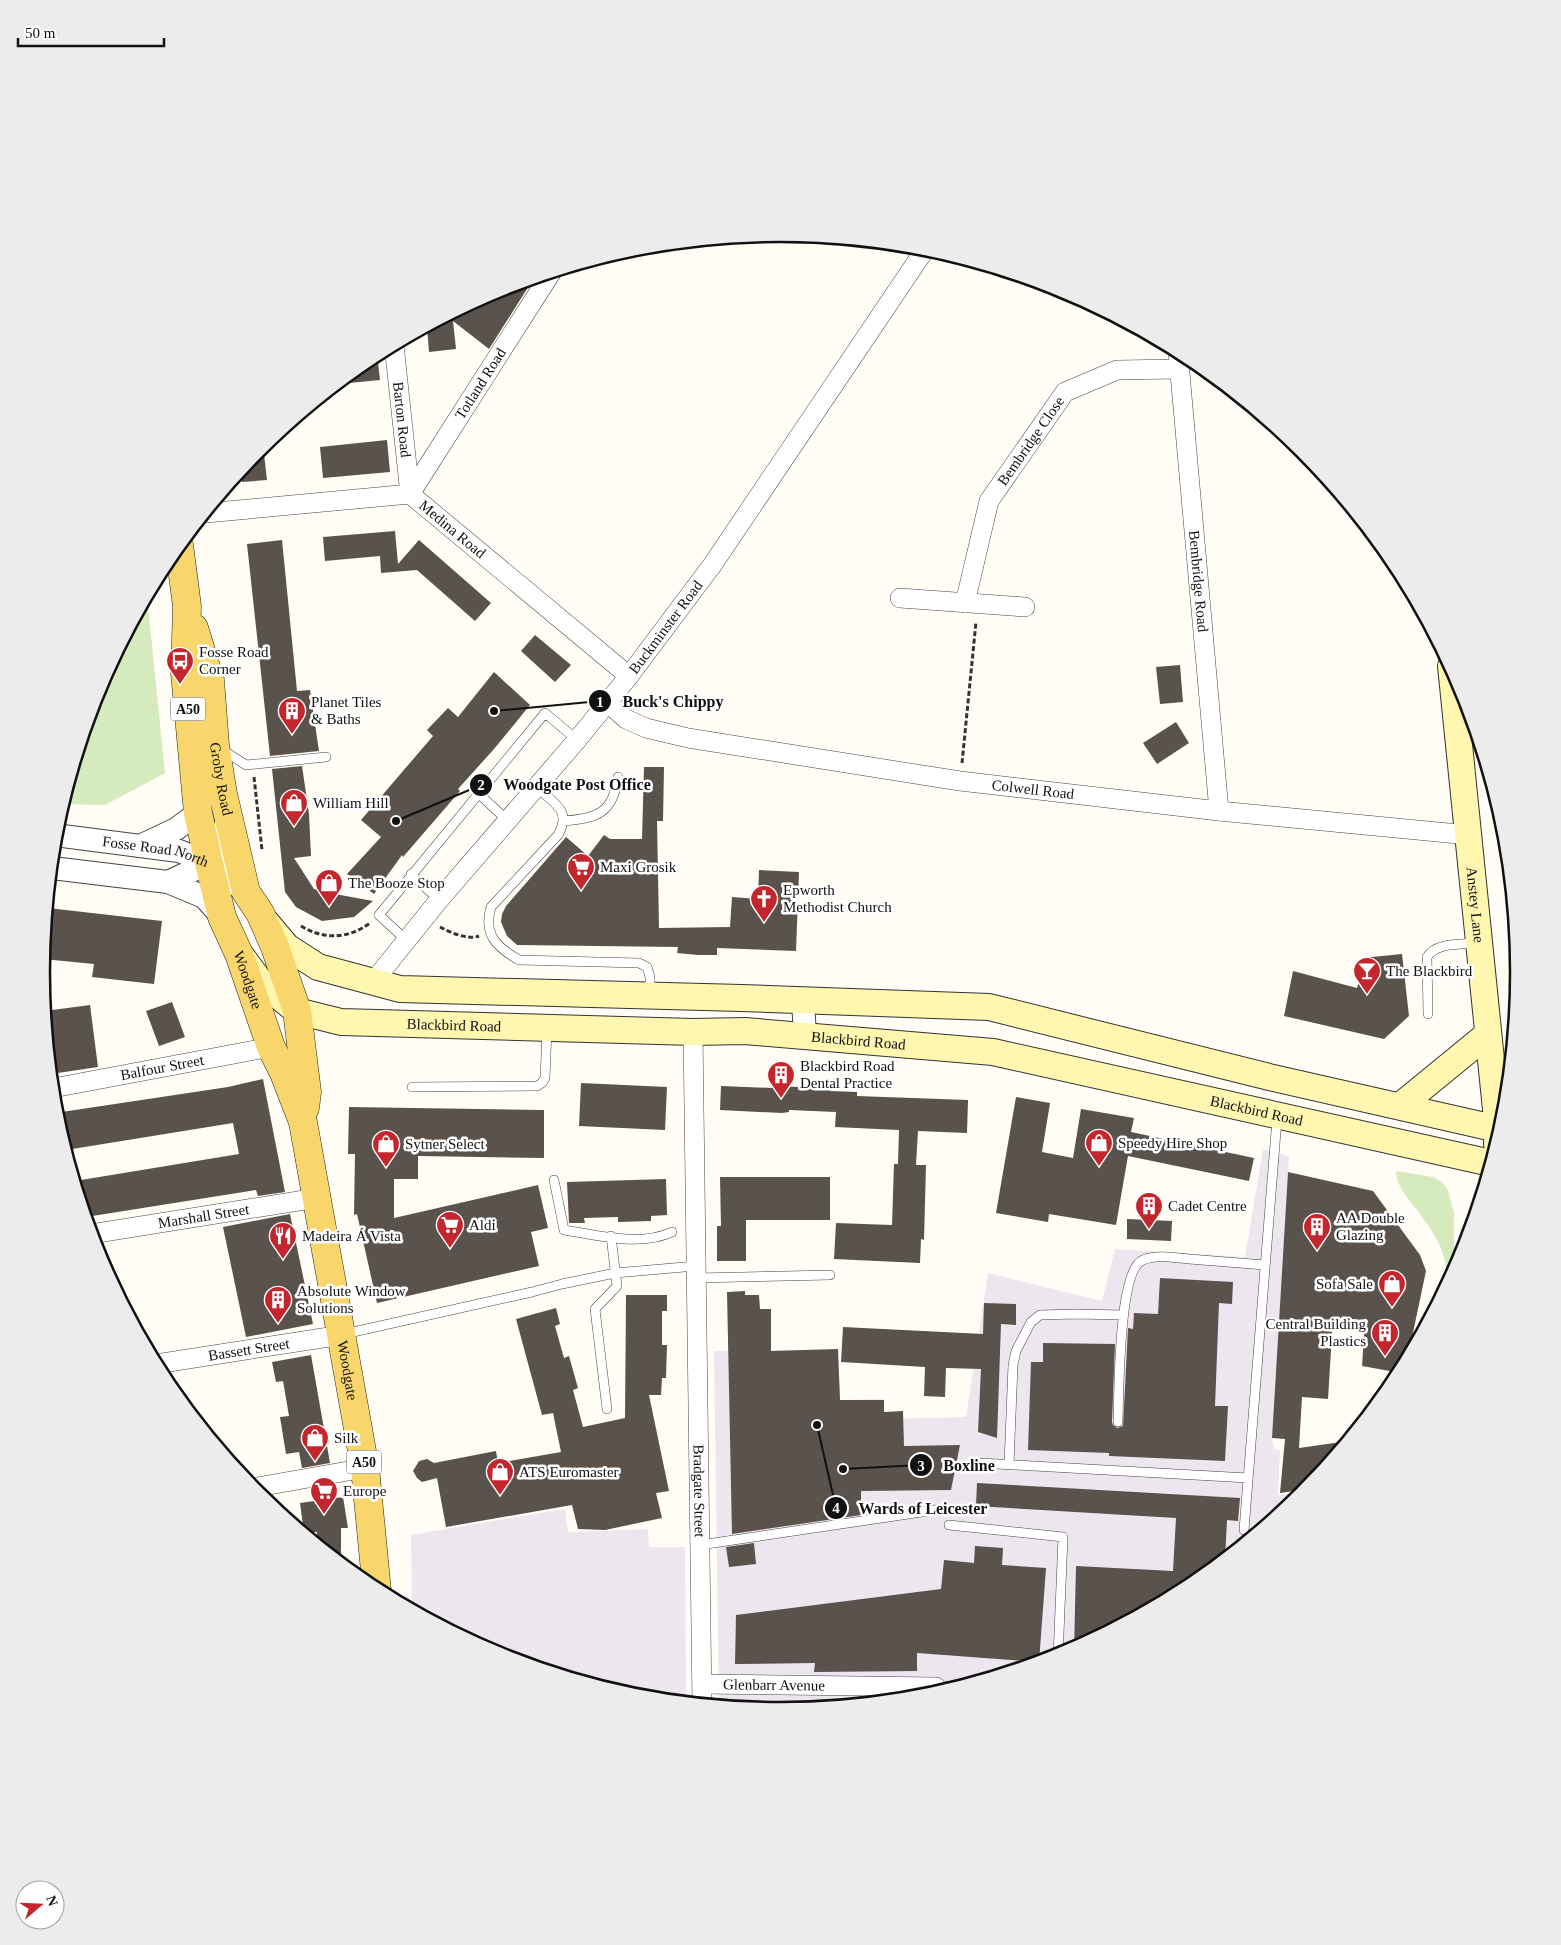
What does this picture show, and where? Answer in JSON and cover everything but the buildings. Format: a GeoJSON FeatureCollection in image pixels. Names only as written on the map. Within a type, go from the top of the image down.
{"type":"FeatureCollection","features":[{"type":"Feature","properties":{"kind":"main road","name":"Groby Road"},"geometry":{"type":"LineString","coordinates":[[181,557],[187,606],[185,673],[198,813],[209,863]]}},
{"type":"Feature","properties":{"kind":"main road","name":"Groby Road"},"geometry":{"type":"LineString","coordinates":[[187,606],[210,680],[215,745],[227,819],[253,903]]}},
{"type":"Feature","properties":{"kind":"main road","name":"Anstey Lane"},"geometry":{"type":"LineString","coordinates":[[1456,695],[1497,1116]]}},
{"type":"Feature","properties":{"kind":"main road","name":"Woodgate"},"geometry":{"type":"LineString","coordinates":[[209,863],[222,917],[239,954],[271,1047],[284,1073],[303,1122],[365,1468],[376,1581]]}},
{"type":"Feature","properties":{"kind":"main road","name":"Woodgate"},"geometry":{"type":"LineString","coordinates":[[253,903],[286,977],[297,1011],[307,1092],[303,1122]]}},
{"type":"Feature","properties":{"kind":"main road"},"geometry":{"type":"LineString","coordinates":[[253,903],[287,947],[318,967],[400,989],[650,995],[989,1007],[1269,1077],[1400,1106],[1493,1133]]}},
{"type":"Feature","properties":{"kind":"main road","name":"Blackbird Road"},"geometry":{"type":"LineString","coordinates":[[239,954],[259,980],[297,1011],[341,1022],[693,1032],[745,1031],[993,1052],[1486,1162]]}},
{"type":"Feature","properties":{"kind":"main road"},"geometry":{"type":"LineString","coordinates":[[1400,1106],[1488,1034]]}},
{"type":"Feature","properties":{"kind":"street","name":"Buckminster Road"},"geometry":{"type":"LineString","coordinates":[[373,982],[439,900],[577,740],[629,676],[713,564],[921,256]]}},
{"type":"Feature","properties":{"kind":"street","name":"Totland Road"},"geometry":{"type":"LineString","coordinates":[[410,494],[546,281]]}},
{"type":"Feature","properties":{"kind":"street","name":"Barton Road"},"geometry":{"type":"LineString","coordinates":[[395,353],[410,494]]}},
{"type":"Feature","properties":{"kind":"street","name":"Bembridge Close"},"geometry":{"type":"LineString","coordinates":[[971,604],[989,501],[1065,392],[1117,370],[1178,360]]}},
{"type":"Feature","properties":{"kind":"street","name":"Bembridge Road"},"geometry":{"type":"LineString","coordinates":[[1178,360],[1219,811]]}},
{"type":"Feature","properties":{"kind":"street","name":"Medina Road"},"geometry":{"type":"LineString","coordinates":[[214,512],[410,494],[629,676]]}},
{"type":"Feature","properties":{"kind":"street"},"geometry":{"type":"LineString","coordinates":[[900,598],[1025,607]]}},
{"type":"Feature","properties":{"kind":"street","name":"Colwell Road"},"geometry":{"type":"LineString","coordinates":[[608,703],[626,719],[646,728],[688,738],[960,781],[1219,811],[1469,835]]}},
{"type":"Feature","properties":{"kind":"street"},"geometry":{"type":"LineString","coordinates":[[140,846],[176,829],[198,813]]}},
{"type":"Feature","properties":{"kind":"street"},"geometry":{"type":"LineString","coordinates":[[168,882],[209,863],[218,855],[227,819]]}},
{"type":"Feature","properties":{"kind":"street","name":"Fosse Road North"},"geometry":{"type":"LineString","coordinates":[[63,836],[179,851],[209,863],[253,903]]}},
{"type":"Feature","properties":{"kind":"street","name":"Fosse Road North"},"geometry":{"type":"LineString","coordinates":[[57,869],[168,882],[204,897],[222,917]]}},
{"type":"Feature","properties":{"kind":"street"},"geometry":{"type":"LineString","coordinates":[[802,1000],[805,1036]]}},
{"type":"Feature","properties":{"kind":"street","name":"Bradgate Street"},"geometry":{"type":"LineString","coordinates":[[693,1032],[702,1698]]}},
{"type":"Feature","properties":{"kind":"street","name":"Balfour Street"},"geometry":{"type":"LineString","coordinates":[[59,1087],[271,1047]]}},
{"type":"Feature","properties":{"kind":"street","name":"Marshall Street"},"geometry":{"type":"LineString","coordinates":[[99,1233],[317,1198]]}},
{"type":"Feature","properties":{"kind":"street","name":"Bassett Street"},"geometry":{"type":"LineString","coordinates":[[164,1363],[342,1335]]}},
{"type":"Feature","properties":{"kind":"street"},"geometry":{"type":"LineString","coordinates":[[261,1486],[365,1468]]}},
{"type":"Feature","properties":{"kind":"street","name":"Glenbarr Avenue"},"geometry":{"type":"LineString","coordinates":[[702,1684],[892,1693],[935,1686]]}},
{"type":"Feature","properties":{"kind":"lane"},"geometry":{"type":"LineString","coordinates":[[407,942],[379,915],[545,713],[577,740]]}},
{"type":"Feature","properties":{"kind":"lane"},"geometry":{"type":"LineString","coordinates":[[215,745],[246,765],[326,757]]}},
{"type":"Feature","properties":{"kind":"lane"},"geometry":{"type":"LineString","coordinates":[[564,821],[596,816],[604,810],[615,796],[618,777]]}},
{"type":"Feature","properties":{"kind":"lane"},"geometry":{"type":"LineString","coordinates":[[537,787],[561,810],[564,821],[558,836],[491,907],[488,919],[489,933],[506,952],[519,960],[639,963],[647,967],[650,977],[650,995]]}},
{"type":"Feature","properties":{"kind":"lane"},"geometry":{"type":"LineString","coordinates":[[478,793],[508,821]]}},
{"type":"Feature","properties":{"kind":"lane"},"geometry":{"type":"LineString","coordinates":[[411,874],[439,900]]}},
{"type":"Feature","properties":{"kind":"lane"},"geometry":{"type":"LineString","coordinates":[[1428,1014],[1427,957],[1430,952],[1436,948],[1479,943]]}},
{"type":"Feature","properties":{"kind":"lane"},"geometry":{"type":"LineString","coordinates":[[412,1087],[537,1086],[545,1078],[547,1027]]}},
{"type":"Feature","properties":{"kind":"lane"},"geometry":{"type":"LineString","coordinates":[[1244,1530],[1277,1115]]}},
{"type":"Feature","properties":{"kind":"lane"},"geometry":{"type":"LineString","coordinates":[[554,1180],[564,1230],[640,1240],[660,1238],[672,1232]]}},
{"type":"Feature","properties":{"kind":"lane"},"geometry":{"type":"LineString","coordinates":[[607,1409],[595,1309],[617,1286],[611,1236]]}},
{"type":"Feature","properties":{"kind":"lane"},"geometry":{"type":"LineString","coordinates":[[1118,1422],[1123,1315],[1131,1277],[1136,1265],[1143,1260],[1162,1257],[1265,1265]]}},
{"type":"Feature","properties":{"kind":"lane"},"geometry":{"type":"LineString","coordinates":[[342,1335],[616,1273],[696,1272],[830,1275]]}},
{"type":"Feature","properties":{"kind":"lane"},"geometry":{"type":"LineString","coordinates":[[1009,1464],[1013,1365],[1016,1351],[1031,1322],[1040,1315],[1123,1315]]}},
{"type":"Feature","properties":{"kind":"lane"},"geometry":{"type":"LineString","coordinates":[[980,1462],[1248,1478]]}},
{"type":"Feature","properties":{"kind":"lane"},"geometry":{"type":"LineString","coordinates":[[700,1545],[942,1509]]}},
{"type":"Feature","properties":{"kind":"lane"},"geometry":{"type":"LineString","coordinates":[[949,1525],[1063,1537],[1058,1648]]}},
{"type":"Feature","properties":{"kind":"path"},"geometry":{"type":"LineString","coordinates":[[960,781],[971,604]]}},
{"type":"Feature","properties":{"kind":"path"},"geometry":{"type":"LineString","coordinates":[[252,764],[263,857]]}},
{"type":"Feature","properties":{"kind":"path"},"geometry":{"type":"LineString","coordinates":[[300,926],[314,934],[341,935],[354,932],[379,915]]}},
{"type":"Feature","properties":{"kind":"shaded area"},"geometry":{"type":"Polygon","coordinates":[[[1263,1149],[1289,1156],[1272,1438],[1274,1449],[1280,1451],[1278,1495],[1292,1493],[1262,1522],[1186,1580],[1146,1605],[1104,1628],[1015,1664],[970,1678],[876,1697],[780,1703],[719,1700],[714,1351],[838,1350],[840,1400],[884,1399],[884,1419],[966,1417],[988,1273],[1102,1301],[1115,1249],[1245,1257],[1263,1149]]]}},
{"type":"Feature","properties":{"kind":"shaded area"},"geometry":{"type":"Polygon","coordinates":[[[565,1509],[568,1532],[648,1529],[649,1547],[685,1547],[686,1697],[638,1689],[591,1678],[546,1664],[457,1628],[415,1605],[412,1603],[411,1535],[565,1509]]]}},
{"type":"Feature","properties":{"kind":"green space"},"geometry":{"type":"Polygon","coordinates":[[[148,607],[165,773],[105,805],[70,804],[89,738],[106,693],[125,649],[148,607]]]}},
{"type":"Feature","properties":{"kind":"green space"},"geometry":{"type":"Polygon","coordinates":[[[1396,1171],[1433,1177],[1442,1182],[1448,1190],[1454,1213],[1454,1254],[1447,1271],[1443,1254],[1434,1234],[1401,1189],[1396,1171]]]}},
{"type":"Feature","properties":{"kind":"place","name":"Fosse Road Corner"},"geometry":{"type":"Point","coordinates":[180,685]}},
{"type":"Feature","properties":{"kind":"place","name":"Buck's Chippy"},"geometry":{"type":"Point","coordinates":[494,711]}},
{"type":"Feature","properties":{"kind":"place","name":"Planet Tiles & Baths"},"geometry":{"type":"Point","coordinates":[292,735]}},
{"type":"Feature","properties":{"kind":"place","name":"Woodgate Post Office"},"geometry":{"type":"Point","coordinates":[396,821]}},
{"type":"Feature","properties":{"kind":"place","name":"William Hill"},"geometry":{"type":"Point","coordinates":[294,827]}},
{"type":"Feature","properties":{"kind":"place","name":"Maxi Grosik"},"geometry":{"type":"Point","coordinates":[581,891]}},
{"type":"Feature","properties":{"kind":"place","name":"The Booze Stop"},"geometry":{"type":"Point","coordinates":[329,907]}},
{"type":"Feature","properties":{"kind":"place","name":"Epworth Methodist Church"},"geometry":{"type":"Point","coordinates":[764,923]}},
{"type":"Feature","properties":{"kind":"place","name":"The Blackbird"},"geometry":{"type":"Point","coordinates":[1367,995]}},
{"type":"Feature","properties":{"kind":"place","name":"Blackbird Road Dental Practice"},"geometry":{"type":"Point","coordinates":[781,1099]}},
{"type":"Feature","properties":{"kind":"place","name":"Speedy Hire Shop"},"geometry":{"type":"Point","coordinates":[1099,1167]}},
{"type":"Feature","properties":{"kind":"place","name":"Sytner Select"},"geometry":{"type":"Point","coordinates":[386,1168]}},
{"type":"Feature","properties":{"kind":"place","name":"Cadet Centre"},"geometry":{"type":"Point","coordinates":[1149,1230]}},
{"type":"Feature","properties":{"kind":"place","name":"Aldi"},"geometry":{"type":"Point","coordinates":[450,1249]}},
{"type":"Feature","properties":{"kind":"place","name":"AA Double Glazing"},"geometry":{"type":"Point","coordinates":[1317,1251]}},
{"type":"Feature","properties":{"kind":"place","name":"Madeira Á Vista"},"geometry":{"type":"Point","coordinates":[283,1260]}},
{"type":"Feature","properties":{"kind":"place","name":"Sofa Sale"},"geometry":{"type":"Point","coordinates":[1392,1308]}},
{"type":"Feature","properties":{"kind":"place","name":"Absolute Window Solutions"},"geometry":{"type":"Point","coordinates":[278,1324]}},
{"type":"Feature","properties":{"kind":"place","name":"Central Building Plastics"},"geometry":{"type":"Point","coordinates":[1385,1357]}},
{"type":"Feature","properties":{"kind":"place","name":"Wards of Leicester"},"geometry":{"type":"Point","coordinates":[817,1425]}},
{"type":"Feature","properties":{"kind":"place","name":"Silk"},"geometry":{"type":"Point","coordinates":[315,1462]}},
{"type":"Feature","properties":{"kind":"place","name":"Boxline"},"geometry":{"type":"Point","coordinates":[843,1469]}},
{"type":"Feature","properties":{"kind":"place","name":"ATS Euromaster"},"geometry":{"type":"Point","coordinates":[500,1496]}},
{"type":"Feature","properties":{"kind":"place","name":"Europe"},"geometry":{"type":"Point","coordinates":[324,1515]}}]}
